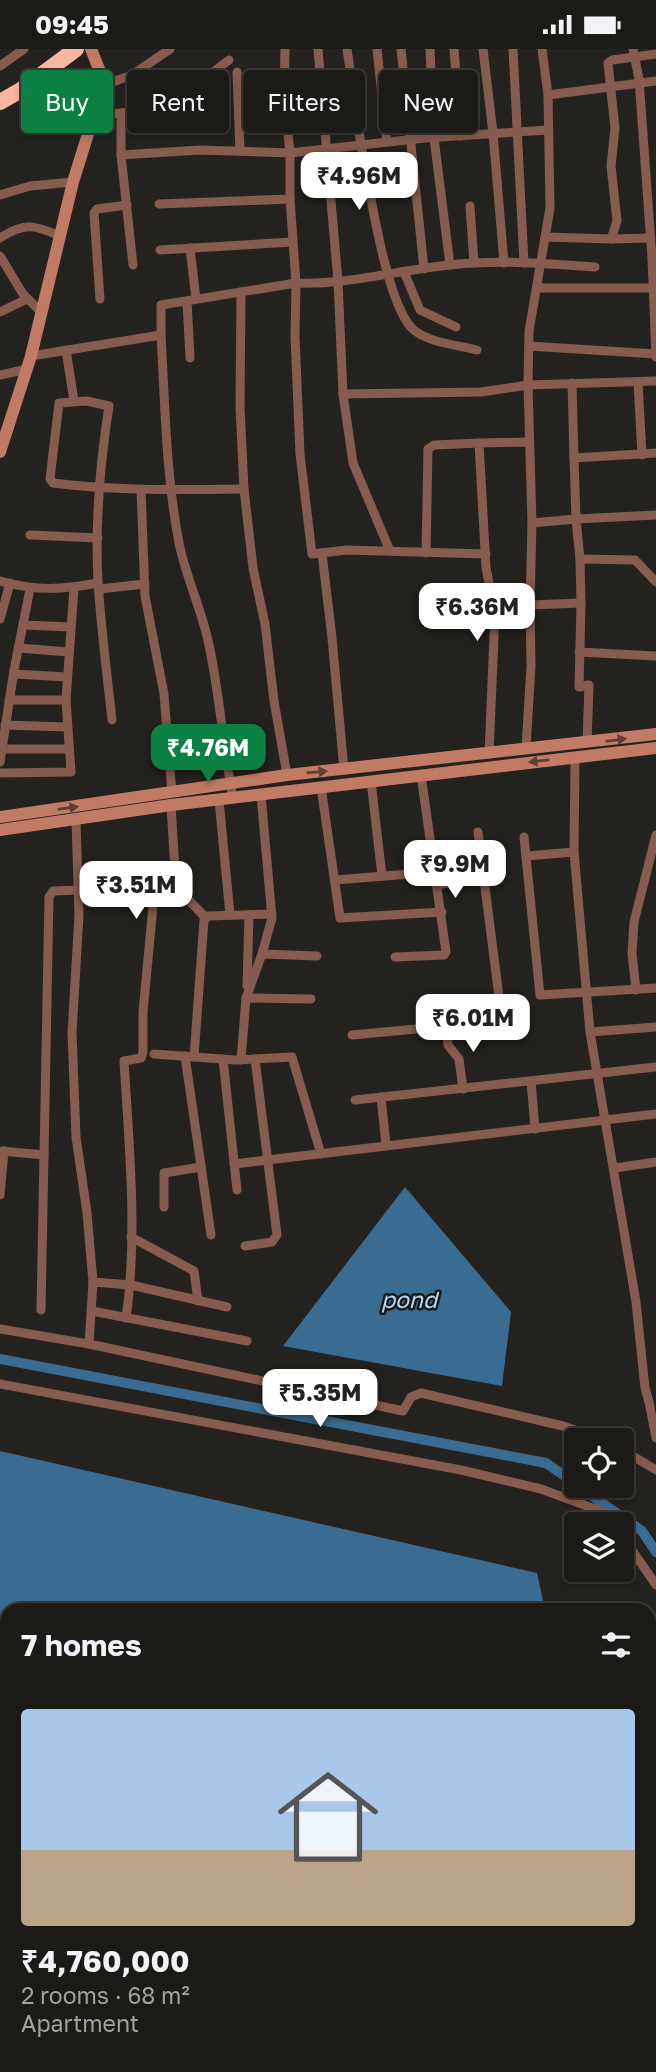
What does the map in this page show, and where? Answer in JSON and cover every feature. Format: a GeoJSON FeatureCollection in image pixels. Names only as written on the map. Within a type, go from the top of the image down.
{"type":"FeatureCollection","features":[{"type":"Feature","properties":{"kind":"highway"},"geometry":{"type":"LineString","coordinates":[[0,102],[22,90],[76,49]]}},
{"type":"Feature","properties":{"kind":"street"},"geometry":{"type":"LineString","coordinates":[[0,66],[24,49]]}},
{"type":"Feature","properties":{"kind":"street"},"geometry":{"type":"LineString","coordinates":[[91,49],[99,70]]}},
{"type":"Feature","properties":{"kind":"street"},"geometry":{"type":"LineString","coordinates":[[113,82],[132,75],[170,49]]}},
{"type":"Feature","properties":{"kind":"street"},"geometry":{"type":"LineString","coordinates":[[285,49],[284,95],[290,153],[290,199],[296,283],[295,336],[300,454],[312,554],[347,550],[486,554]]}},
{"type":"Feature","properties":{"kind":"street"},"geometry":{"type":"LineString","coordinates":[[318,49],[338,282],[343,394],[353,464],[390,551]]}},
{"type":"Feature","properties":{"kind":"street"},"geometry":{"type":"LineString","coordinates":[[346,49],[386,274],[404,317],[415,331],[437,340],[477,350]]}},
{"type":"Feature","properties":{"kind":"street"},"geometry":{"type":"LineString","coordinates":[[377,49],[387,142]]}},
{"type":"Feature","properties":{"kind":"street"},"geometry":{"type":"LineString","coordinates":[[401,49],[424,269]]}},
{"type":"Feature","properties":{"kind":"street"},"geometry":{"type":"LineString","coordinates":[[430,49],[434,138],[450,265]]}},
{"type":"Feature","properties":{"kind":"street"},"geometry":{"type":"LineString","coordinates":[[454,49],[461,136]]}},
{"type":"Feature","properties":{"kind":"street"},"geometry":{"type":"LineString","coordinates":[[483,49],[504,263]]}},
{"type":"Feature","properties":{"kind":"street"},"geometry":{"type":"LineString","coordinates":[[513,49],[524,264]]}},
{"type":"Feature","properties":{"kind":"street"},"geometry":{"type":"LineString","coordinates":[[526,748],[531,666],[529,346],[551,208],[548,95],[542,49]]}},
{"type":"Feature","properties":{"kind":"street"},"geometry":{"type":"LineString","coordinates":[[611,239],[617,221],[611,166],[615,128],[610,61],[634,53],[656,54]]}},
{"type":"Feature","properties":{"kind":"street"},"geometry":{"type":"LineString","coordinates":[[529,346],[656,356],[652,258],[639,83],[634,53]]}},
{"type":"Feature","properties":{"kind":"street"},"geometry":{"type":"LineString","coordinates":[[113,114],[172,103],[229,60]]}},
{"type":"Feature","properties":{"kind":"street"},"geometry":{"type":"LineString","coordinates":[[237,72],[240,151]]}},
{"type":"Feature","properties":{"kind":"street"},"geometry":{"type":"LineString","coordinates":[[548,95],[656,81]]}},
{"type":"Feature","properties":{"kind":"street"},"geometry":{"type":"LineString","coordinates":[[121,113],[121,155],[133,265]]}},
{"type":"Feature","properties":{"kind":"street"},"geometry":{"type":"LineString","coordinates":[[121,155],[200,150],[290,153],[387,142],[548,130]]}},
{"type":"Feature","properties":{"kind":"street"},"geometry":{"type":"LineString","coordinates":[[0,452],[5,423],[29,362],[73,182],[88,133]]}},
{"type":"Feature","properties":{"kind":"street"},"geometry":{"type":"LineString","coordinates":[[0,195],[30,186],[73,182]]}},
{"type":"Feature","properties":{"kind":"street"},"geometry":{"type":"LineString","coordinates":[[159,204],[290,199]]}},
{"type":"Feature","properties":{"kind":"street"},"geometry":{"type":"LineString","coordinates":[[100,299],[94,213],[97,209],[127,205]]}},
{"type":"Feature","properties":{"kind":"street"},"geometry":{"type":"LineString","coordinates":[[470,206],[474,263]]}},
{"type":"Feature","properties":{"kind":"street"},"geometry":{"type":"LineString","coordinates":[[0,238],[13,230],[38,226],[60,236]]}},
{"type":"Feature","properties":{"kind":"street"},"geometry":{"type":"LineString","coordinates":[[545,237],[650,238]]}},
{"type":"Feature","properties":{"kind":"street"},"geometry":{"type":"LineString","coordinates":[[160,250],[292,241]]}},
{"type":"Feature","properties":{"kind":"street"},"geometry":{"type":"LineString","coordinates":[[190,248],[190,358]]}},
{"type":"Feature","properties":{"kind":"street"},"geometry":{"type":"LineString","coordinates":[[0,256],[27,299],[42,313]]}},
{"type":"Feature","properties":{"kind":"street"},"geometry":{"type":"LineString","coordinates":[[233,798],[220,701],[209,645],[183,559],[170,490],[161,305],[296,283],[338,282],[450,265],[504,263],[595,267]]}},
{"type":"Feature","properties":{"kind":"street"},"geometry":{"type":"LineString","coordinates":[[404,272],[420,310],[456,327]]}},
{"type":"Feature","properties":{"kind":"street"},"geometry":{"type":"LineString","coordinates":[[537,288],[654,289]]}},
{"type":"Feature","properties":{"kind":"street"},"geometry":{"type":"LineString","coordinates":[[241,292],[240,407],[244,489],[253,568],[265,624],[274,701],[287,775]]}},
{"type":"Feature","properties":{"kind":"street"},"geometry":{"type":"LineString","coordinates":[[0,312],[27,299]]}},
{"type":"Feature","properties":{"kind":"street"},"geometry":{"type":"LineString","coordinates":[[0,375],[29,362],[66,351],[161,335]]}},
{"type":"Feature","properties":{"kind":"street"},"geometry":{"type":"LineString","coordinates":[[66,351],[74,401]]}},
{"type":"Feature","properties":{"kind":"street"},"geometry":{"type":"LineString","coordinates":[[343,394],[481,391],[528,385],[656,381]]}},
{"type":"Feature","properties":{"kind":"street"},"geometry":{"type":"LineString","coordinates":[[638,382],[642,455]]}},
{"type":"Feature","properties":{"kind":"street"},"geometry":{"type":"LineString","coordinates":[[572,383],[576,519],[580,559],[579,687],[589,685],[587,743]]}},
{"type":"Feature","properties":{"kind":"street"},"geometry":{"type":"LineString","coordinates":[[112,720],[99,586],[98,538],[99,487],[108,404],[74,401],[59,404],[51,481],[55,484],[99,487],[170,490],[244,489]]}},
{"type":"Feature","properties":{"kind":"street"},"geometry":{"type":"LineString","coordinates":[[426,553],[428,449],[434,445],[528,442]]}},
{"type":"Feature","properties":{"kind":"street"},"geometry":{"type":"LineString","coordinates":[[479,443],[486,568],[495,613],[489,754]]}},
{"type":"Feature","properties":{"kind":"street"},"geometry":{"type":"LineString","coordinates":[[574,458],[656,453]]}},
{"type":"Feature","properties":{"kind":"street"},"geometry":{"type":"LineString","coordinates":[[127,1318],[131,1285],[131,1237],[124,1061],[141,1058],[143,1052],[143,1012],[154,895],[172,892],[176,887],[164,694],[145,584],[141,489]]}},
{"type":"Feature","properties":{"kind":"street"},"geometry":{"type":"LineString","coordinates":[[532,523],[656,515]]}},
{"type":"Feature","properties":{"kind":"street"},"geometry":{"type":"LineString","coordinates":[[30,535],[98,538]]}},
{"type":"Feature","properties":{"kind":"street"},"geometry":{"type":"LineString","coordinates":[[321,552],[344,770]]}},
{"type":"Feature","properties":{"kind":"street"},"geometry":{"type":"LineString","coordinates":[[580,559],[635,560],[656,582]]}},
{"type":"Feature","properties":{"kind":"street"},"geometry":{"type":"LineString","coordinates":[[0,619],[5,582],[30,589],[145,584]]}},
{"type":"Feature","properties":{"kind":"street"},"geometry":{"type":"LineString","coordinates":[[0,773],[70,773],[66,700],[74,588]]}},
{"type":"Feature","properties":{"kind":"street"},"geometry":{"type":"LineString","coordinates":[[0,762],[30,589]]}},
{"type":"Feature","properties":{"kind":"street"},"geometry":{"type":"LineString","coordinates":[[530,605],[581,603]]}},
{"type":"Feature","properties":{"kind":"street"},"geometry":{"type":"LineString","coordinates":[[23,625],[71,627]]}},
{"type":"Feature","properties":{"kind":"street"},"geometry":{"type":"LineString","coordinates":[[19,648],[68,652]]}},
{"type":"Feature","properties":{"kind":"street"},"geometry":{"type":"LineString","coordinates":[[579,652],[656,656]]}},
{"type":"Feature","properties":{"kind":"street"},"geometry":{"type":"LineString","coordinates":[[14,674],[67,677]]}},
{"type":"Feature","properties":{"kind":"street"},"geometry":{"type":"LineString","coordinates":[[9,700],[66,700]]}},
{"type":"Feature","properties":{"kind":"street"},"geometry":{"type":"LineString","coordinates":[[5,725],[67,727]]}},
{"type":"Feature","properties":{"kind":"street"},"geometry":{"type":"LineString","coordinates":[[0,830],[76,821],[230,784],[287,775],[656,734]]}},
{"type":"Feature","properties":{"kind":"street"},"geometry":{"type":"LineString","coordinates":[[0,817],[172,799],[219,800],[656,748]]}},
{"type":"Feature","properties":{"kind":"street"},"geometry":{"type":"LineString","coordinates":[[2,749],[68,749]]}},
{"type":"Feature","properties":{"kind":"street"},"geometry":{"type":"LineString","coordinates":[[575,757],[574,852],[590,1032],[615,1168],[636,1302],[645,1388],[656,1438]]}},
{"type":"Feature","properties":{"kind":"street"},"geometry":{"type":"LineString","coordinates":[[395,957],[446,954],[421,775]]}},
{"type":"Feature","properties":{"kind":"street"},"geometry":{"type":"LineString","coordinates":[[371,781],[382,876]]}},
{"type":"Feature","properties":{"kind":"street"},"geometry":{"type":"LineString","coordinates":[[321,787],[341,919],[442,912]]}},
{"type":"Feature","properties":{"kind":"street"},"geometry":{"type":"LineString","coordinates":[[246,994],[270,930],[272,914],[261,795]]}},
{"type":"Feature","properties":{"kind":"street"},"geometry":{"type":"LineString","coordinates":[[219,800],[230,915]]}},
{"type":"Feature","properties":{"kind":"street"},"geometry":{"type":"LineString","coordinates":[[76,821],[79,890],[73,1046],[76,1137],[93,1282],[89,1344]]}},
{"type":"Feature","properties":{"kind":"street"},"geometry":{"type":"LineString","coordinates":[[352,1035],[502,1021],[478,832]]}},
{"type":"Feature","properties":{"kind":"street"},"geometry":{"type":"LineString","coordinates":[[636,990],[632,953],[634,922],[656,835]]}},
{"type":"Feature","properties":{"kind":"street"},"geometry":{"type":"LineString","coordinates":[[524,837],[538,993],[543,996],[656,988]]}},
{"type":"Feature","properties":{"kind":"street"},"geometry":{"type":"LineString","coordinates":[[526,856],[574,852]]}},
{"type":"Feature","properties":{"kind":"street"},"geometry":{"type":"LineString","coordinates":[[335,880],[435,872]]}},
{"type":"Feature","properties":{"kind":"street"},"geometry":{"type":"LineString","coordinates":[[437,884],[484,876]]}},
{"type":"Feature","properties":{"kind":"street"},"geometry":{"type":"LineString","coordinates":[[176,887],[205,917]]}},
{"type":"Feature","properties":{"kind":"street"},"geometry":{"type":"LineString","coordinates":[[41,1310],[49,894],[53,891],[79,890]]}},
{"type":"Feature","properties":{"kind":"street"},"geometry":{"type":"LineString","coordinates":[[205,917],[272,914]]}},
{"type":"Feature","properties":{"kind":"street"},"geometry":{"type":"LineString","coordinates":[[241,1060],[249,915]]}},
{"type":"Feature","properties":{"kind":"street"},"geometry":{"type":"LineString","coordinates":[[205,917],[189,1057],[211,1235]]}},
{"type":"Feature","properties":{"kind":"street"},"geometry":{"type":"LineString","coordinates":[[262,954],[317,956]]}},
{"type":"Feature","properties":{"kind":"street"},"geometry":{"type":"LineString","coordinates":[[246,994],[311,999]]}},
{"type":"Feature","properties":{"kind":"street"},"geometry":{"type":"LineString","coordinates":[[446,1027],[448,1045],[459,1059],[463,1089]]}},
{"type":"Feature","properties":{"kind":"street"},"geometry":{"type":"LineString","coordinates":[[590,1032],[656,1027]]}},
{"type":"Feature","properties":{"kind":"street"},"geometry":{"type":"LineString","coordinates":[[153,1054],[241,1060],[293,1058],[321,1154]]}},
{"type":"Feature","properties":{"kind":"street"},"geometry":{"type":"LineString","coordinates":[[223,1059],[237,1190]]}},
{"type":"Feature","properties":{"kind":"street"},"geometry":{"type":"LineString","coordinates":[[245,1246],[272,1242],[277,1238],[255,1059]]}},
{"type":"Feature","properties":{"kind":"street"},"geometry":{"type":"LineString","coordinates":[[355,1100],[656,1067]]}},
{"type":"Feature","properties":{"kind":"street"},"geometry":{"type":"LineString","coordinates":[[531,1081],[535,1129]]}},
{"type":"Feature","properties":{"kind":"street"},"geometry":{"type":"LineString","coordinates":[[381,1097],[387,1145]]}},
{"type":"Feature","properties":{"kind":"street"},"geometry":{"type":"LineString","coordinates":[[234,1164],[656,1114]]}},
{"type":"Feature","properties":{"kind":"street"},"geometry":{"type":"LineString","coordinates":[[0,1195],[2,1151],[44,1155]]}},
{"type":"Feature","properties":{"kind":"street"},"geometry":{"type":"LineString","coordinates":[[615,1168],[656,1165]]}},
{"type":"Feature","properties":{"kind":"street"},"geometry":{"type":"LineString","coordinates":[[164,1207],[164,1173],[201,1167]]}},
{"type":"Feature","properties":{"kind":"street"},"geometry":{"type":"LineString","coordinates":[[131,1237],[194,1271],[198,1301]]}},
{"type":"Feature","properties":{"kind":"street"},"geometry":{"type":"LineString","coordinates":[[93,1282],[131,1285],[226,1307]]}},
{"type":"Feature","properties":{"kind":"street"},"geometry":{"type":"LineString","coordinates":[[92,1311],[247,1341]]}},
{"type":"Feature","properties":{"kind":"street"},"geometry":{"type":"LineString","coordinates":[[0,1329],[89,1344],[402,1411],[411,1397],[421,1393],[569,1428]]}},
{"type":"Feature","properties":{"kind":"street"},"geometry":{"type":"LineString","coordinates":[[0,1384],[461,1470],[541,1489],[603,1512]]}},
{"type":"Feature","properties":{"kind":"street"},"geometry":{"type":"LineString","coordinates":[[645,1388],[656,1386]]}},
{"type":"Feature","properties":{"kind":"street"},"geometry":{"type":"LineString","coordinates":[[634,1457],[656,1470]]}},
{"type":"Feature","properties":{"kind":"street"},"geometry":{"type":"LineString","coordinates":[[634,1553],[656,1585]]}},
{"type":"Feature","properties":{"kind":"water","name":"pond"},"geometry":{"type":"Polygon","coordinates":[[[405,1187],[511,1312],[502,1386],[283,1346],[405,1187]]]}},
{"type":"Feature","properties":{"kind":"water"},"geometry":{"type":"Polygon","coordinates":[[[0,1451],[537,1573],[543,1603],[0,1603],[0,1451]]]}},
{"type":"Feature","properties":{"kind":"waterway"},"geometry":{"type":"LineString","coordinates":[[0,1359],[546,1463],[564,1476]]}},
{"type":"Feature","properties":{"kind":"waterway"},"geometry":{"type":"LineString","coordinates":[[595,1498],[642,1531],[656,1552]]}}]}
